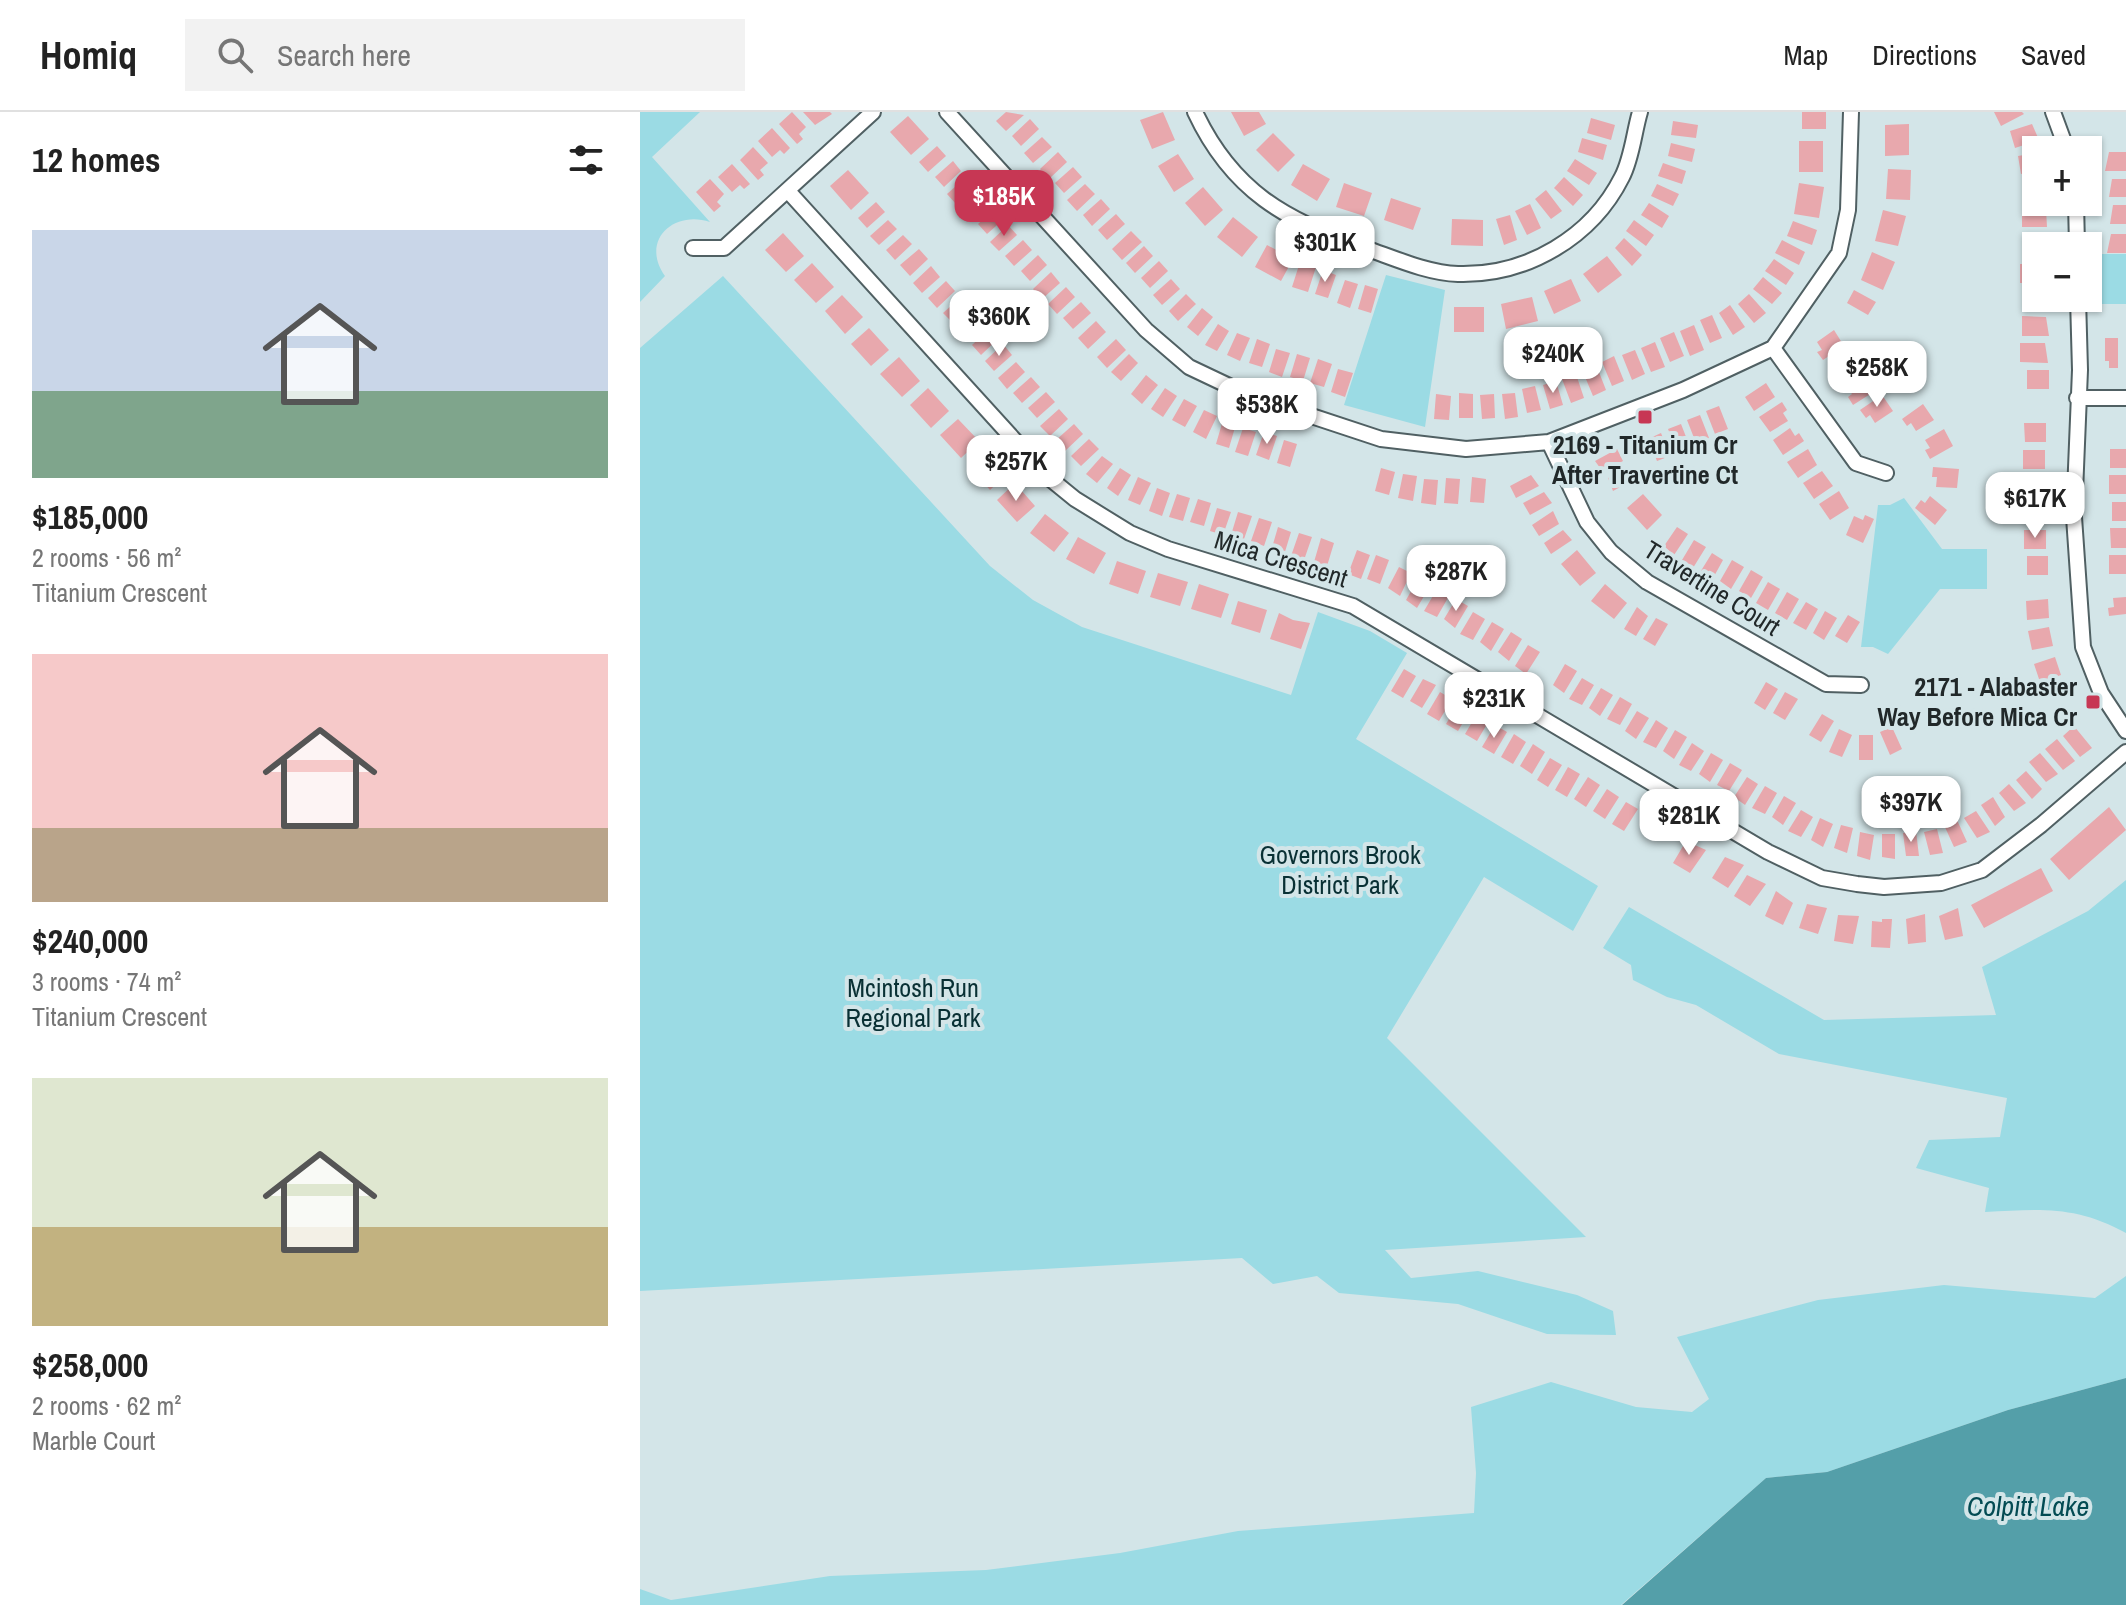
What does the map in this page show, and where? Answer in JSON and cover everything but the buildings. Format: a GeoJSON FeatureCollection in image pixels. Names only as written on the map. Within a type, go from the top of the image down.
{"type":"FeatureCollection","features":[{"type":"Feature","properties":{"kind":"street"},"geometry":{"type":"LineString","coordinates":[[693,248],[724,248],[873,112]]}},
{"type":"Feature","properties":{"kind":"street"},"geometry":{"type":"LineString","coordinates":[[947,112],[1146,330],[1189,367],[1248,395],[1381,439],[1466,449],[1549,442],[1683,390],[1773,348],[1839,253],[1848,210],[1851,112]]}},
{"type":"Feature","properties":{"kind":"street"},"geometry":{"type":"LineString","coordinates":[[1195,112],[1207,136],[1236,176],[1273,209],[1315,231],[1422,267],[1458,274],[1510,268],[1561,247],[1598,215],[1624,175],[1640,112]]}},
{"type":"Feature","properties":{"kind":"street"},"geometry":{"type":"LineString","coordinates":[[2053,112],[2062,136]]}},
{"type":"Feature","properties":{"kind":"street","name":"Mica Crescent"},"geometry":{"type":"LineString","coordinates":[[788,191],[1048,477],[1075,499],[1130,533],[1168,549],[1353,606],[1768,852],[1822,878],[1884,887],[1941,883],[1982,870],[2041,825],[2126,752]]}},
{"type":"Feature","properties":{"kind":"street"},"geometry":{"type":"LineString","coordinates":[[2078,312],[2074,517],[2083,647],[2101,693],[2126,731]]}},
{"type":"Feature","properties":{"kind":"street"},"geometry":{"type":"LineString","coordinates":[[1773,348],[1856,463],[1886,473]]}},
{"type":"Feature","properties":{"kind":"street"},"geometry":{"type":"LineString","coordinates":[[2077,398],[2126,398]]}},
{"type":"Feature","properties":{"kind":"street","name":"Travertine Court"},"geometry":{"type":"LineString","coordinates":[[1549,442],[1587,522],[1611,552],[1647,582],[1826,684],[1861,685]]}},
{"type":"Feature","properties":{"kind":"green space"},"geometry":{"type":"Polygon","coordinates":[[[640,112],[700,112],[652,157],[710,222],[684,220],[664,231],[656,251],[665,276],[640,302],[640,112]]]}},
{"type":"Feature","properties":{"kind":"green space"},"geometry":{"type":"Polygon","coordinates":[[[2102,254],[2126,254],[2126,304],[2102,304],[2102,254]]]}},
{"type":"Feature","properties":{"kind":"green space"},"geometry":{"type":"Polygon","coordinates":[[[1386,275],[1445,290],[1425,427],[1344,405],[1386,275]]]}},
{"type":"Feature","properties":{"kind":"green space","name":"Mcintosh Run Regional Park"},"geometry":{"type":"Polygon","coordinates":[[[723,276],[990,566],[1033,600],[1082,627],[1291,695],[1318,612],[1370,631],[1407,653],[1356,739],[1598,886],[1573,931],[1484,877],[1387,1038],[1586,1237],[1385,1250],[1411,1278],[1478,1271],[1577,1295],[1613,1311],[1616,1335],[1547,1334],[1458,1304],[1339,1293],[1317,1276],[1273,1284],[1242,1258],[640,1291],[640,348],[723,276]]]}},
{"type":"Feature","properties":{"kind":"green space"},"geometry":{"type":"Polygon","coordinates":[[[1904,498],[1942,549],[1987,549],[1987,589],[1940,589],[1888,654],[1873,647],[1861,647],[1878,505],[1890,505],[1904,498]]]}},
{"type":"Feature","properties":{"kind":"green space"},"geometry":{"type":"Polygon","coordinates":[[[2126,880],[2126,1233],[2074,1213],[2040,1210],[1985,1212],[1989,1188],[1916,1168],[1929,1140],[2000,1137],[2007,1098],[1779,1054],[1696,1005],[1667,997],[1633,980],[1631,965],[1603,948],[1629,907],[1824,1020],[1996,1015],[1982,967],[2088,911],[2126,880]]]}},
{"type":"Feature","properties":{"kind":"green space"},"geometry":{"type":"Polygon","coordinates":[[[2126,1276],[2126,1378],[2008,1410],[1827,1472],[1766,1478],[1621,1605],[640,1605],[640,1589],[671,1600],[830,1576],[986,1570],[1120,1553],[1238,1531],[1474,1513],[1476,1473],[1471,1407],[1551,1382],[1636,1407],[1692,1412],[1709,1399],[1677,1337],[1818,1300],[1944,1285],[2095,1298],[2126,1276]]]}},
{"type":"Feature","properties":{"kind":"water","name":"Colpitt Lake"},"geometry":{"type":"Polygon","coordinates":[[[2126,1378],[2126,1605],[1622,1605],[1766,1478],[1827,1472],[2008,1410],[2126,1378]]]}},
{"type":"Feature","properties":{"kind":"place","name":"2169 - Titanium Cr After Travertine Ct"},"geometry":{"type":"Point","coordinates":[1645,417]}},
{"type":"Feature","properties":{"kind":"place","name":"2171 - Alabaster Way Before Mica Cr"},"geometry":{"type":"Point","coordinates":[2093,702]}},
{"type":"Feature","properties":{"kind":"park label","name":"Governors Brook District Park"},"geometry":{"type":"Point","coordinates":[1340,870]}}]}
